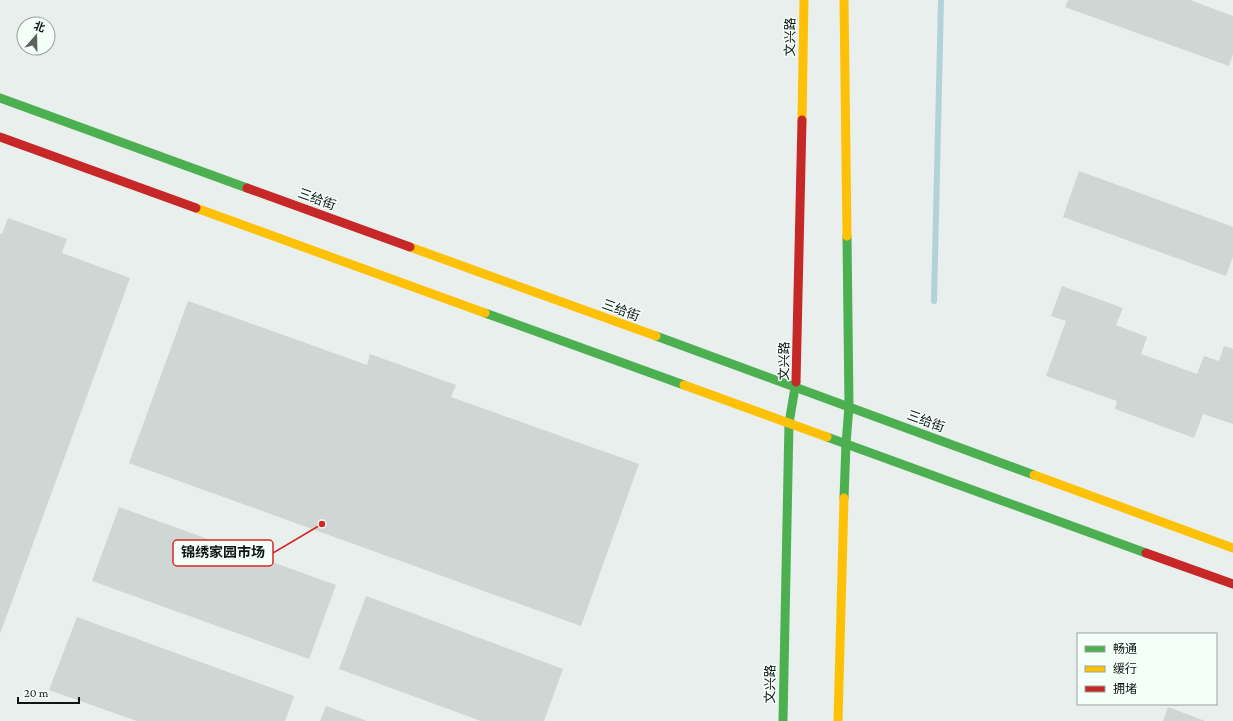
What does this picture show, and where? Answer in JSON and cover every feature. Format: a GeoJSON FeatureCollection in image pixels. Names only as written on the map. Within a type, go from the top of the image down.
{"type":"FeatureCollection","features":[{"type":"Feature","properties":{"kind":"street","name":"文兴路"},"geometry":{"type":"LineString","coordinates":[[783,721],[789,423],[796,387],[804,0]]}},
{"type":"Feature","properties":{"kind":"street"},"geometry":{"type":"LineString","coordinates":[[838,721],[846,444],[849,406],[844,0]]}},
{"type":"Feature","properties":{"kind":"street","name":"三给街"},"geometry":{"type":"LineString","coordinates":[[0,98],[849,406],[1233,548]]}},
{"type":"Feature","properties":{"kind":"street"},"geometry":{"type":"LineString","coordinates":[[0,137],[1233,584]]}},
{"type":"Feature","properties":{"kind":"building"},"geometry":{"type":"Polygon","coordinates":[[[1068,0],[1190,0],[1233,16],[1233,54],[1229,66],[1065,7],[1068,0]]]}},
{"type":"Feature","properties":{"kind":"building"},"geometry":{"type":"Polygon","coordinates":[[[1079,171],[1233,227],[1233,257],[1226,276],[1063,217],[1079,171]]]}},
{"type":"Feature","properties":{"kind":"building"},"geometry":{"type":"Polygon","coordinates":[[[8,218],[67,239],[62,253],[130,278],[0,634],[0,233],[2,234],[8,218]]]}},
{"type":"Feature","properties":{"kind":"building"},"geometry":{"type":"Polygon","coordinates":[[[1062,286],[1123,308],[1116,325],[1147,337],[1141,354],[1197,374],[1204,356],[1219,361],[1224,346],[1233,349],[1233,424],[1203,414],[1194,438],[1115,409],[1117,401],[1046,376],[1066,321],[1051,316],[1062,286]]]}},
{"type":"Feature","properties":{"kind":"building"},"geometry":{"type":"Polygon","coordinates":[[[188,301],[367,365],[370,354],[456,385],[451,397],[639,464],[581,626],[129,463],[188,301]]]}},
{"type":"Feature","properties":{"kind":"building"},"geometry":{"type":"Polygon","coordinates":[[[119,507],[336,585],[309,659],[92,581],[119,507]]]}},
{"type":"Feature","properties":{"kind":"building"},"geometry":{"type":"Polygon","coordinates":[[[366,596],[563,669],[544,721],[481,721],[339,669],[366,596]]]}},
{"type":"Feature","properties":{"kind":"building"},"geometry":{"type":"Polygon","coordinates":[[[77,617],[294,696],[285,721],[137,721],[49,690],[77,617]]]}},
{"type":"Feature","properties":{"kind":"building"},"geometry":{"type":"Polygon","coordinates":[[[326,706],[367,721],[320,721],[326,706]]]}},
{"type":"Feature","properties":{"kind":"building"},"geometry":{"type":"Polygon","coordinates":[[[1168,707],[1205,721],[1163,721],[1168,707]]]}},
{"type":"Feature","properties":{"kind":"waterway"},"geometry":{"type":"LineString","coordinates":[[934,301],[941,0]]}},
{"type":"Feature","properties":{"kind":"traffic: fast"},"geometry":{"type":"LineString","coordinates":[[0,98],[247,188]]}},
{"type":"Feature","properties":{"kind":"traffic: fast"},"geometry":{"type":"LineString","coordinates":[[844,498],[849,406],[847,236]]}},
{"type":"Feature","properties":{"kind":"traffic: fast"},"geometry":{"type":"LineString","coordinates":[[485,313],[684,385]]}},
{"type":"Feature","properties":{"kind":"traffic: fast"},"geometry":{"type":"LineString","coordinates":[[656,336],[1034,475]]}},
{"type":"Feature","properties":{"kind":"traffic: fast"},"geometry":{"type":"LineString","coordinates":[[783,721],[789,423],[796,382]]}},
{"type":"Feature","properties":{"kind":"traffic: fast"},"geometry":{"type":"LineString","coordinates":[[827,437],[1146,553]]}},
{"type":"Feature","properties":{"kind":"traffic: slow"},"geometry":{"type":"LineString","coordinates":[[802,120],[804,0]]}},
{"type":"Feature","properties":{"kind":"traffic: slow"},"geometry":{"type":"LineString","coordinates":[[844,0],[847,236]]}},
{"type":"Feature","properties":{"kind":"traffic: slow"},"geometry":{"type":"LineString","coordinates":[[196,208],[485,313]]}},
{"type":"Feature","properties":{"kind":"traffic: slow"},"geometry":{"type":"LineString","coordinates":[[410,247],[656,336]]}},
{"type":"Feature","properties":{"kind":"traffic: slow"},"geometry":{"type":"LineString","coordinates":[[684,385],[827,437]]}},
{"type":"Feature","properties":{"kind":"traffic: slow"},"geometry":{"type":"LineString","coordinates":[[1034,475],[1233,548]]}},
{"type":"Feature","properties":{"kind":"traffic: slow"},"geometry":{"type":"LineString","coordinates":[[838,721],[844,498]]}},
{"type":"Feature","properties":{"kind":"traffic: jam"},"geometry":{"type":"LineString","coordinates":[[796,382],[802,120]]}},
{"type":"Feature","properties":{"kind":"traffic: jam"},"geometry":{"type":"LineString","coordinates":[[0,137],[196,208]]}},
{"type":"Feature","properties":{"kind":"traffic: jam"},"geometry":{"type":"LineString","coordinates":[[247,188],[410,247]]}},
{"type":"Feature","properties":{"kind":"traffic: jam"},"geometry":{"type":"LineString","coordinates":[[1146,553],[1233,584]]}},
{"type":"Feature","properties":{"kind":"place","name":"锦绣家园市场"},"geometry":{"type":"Point","coordinates":[322,524]}}]}
